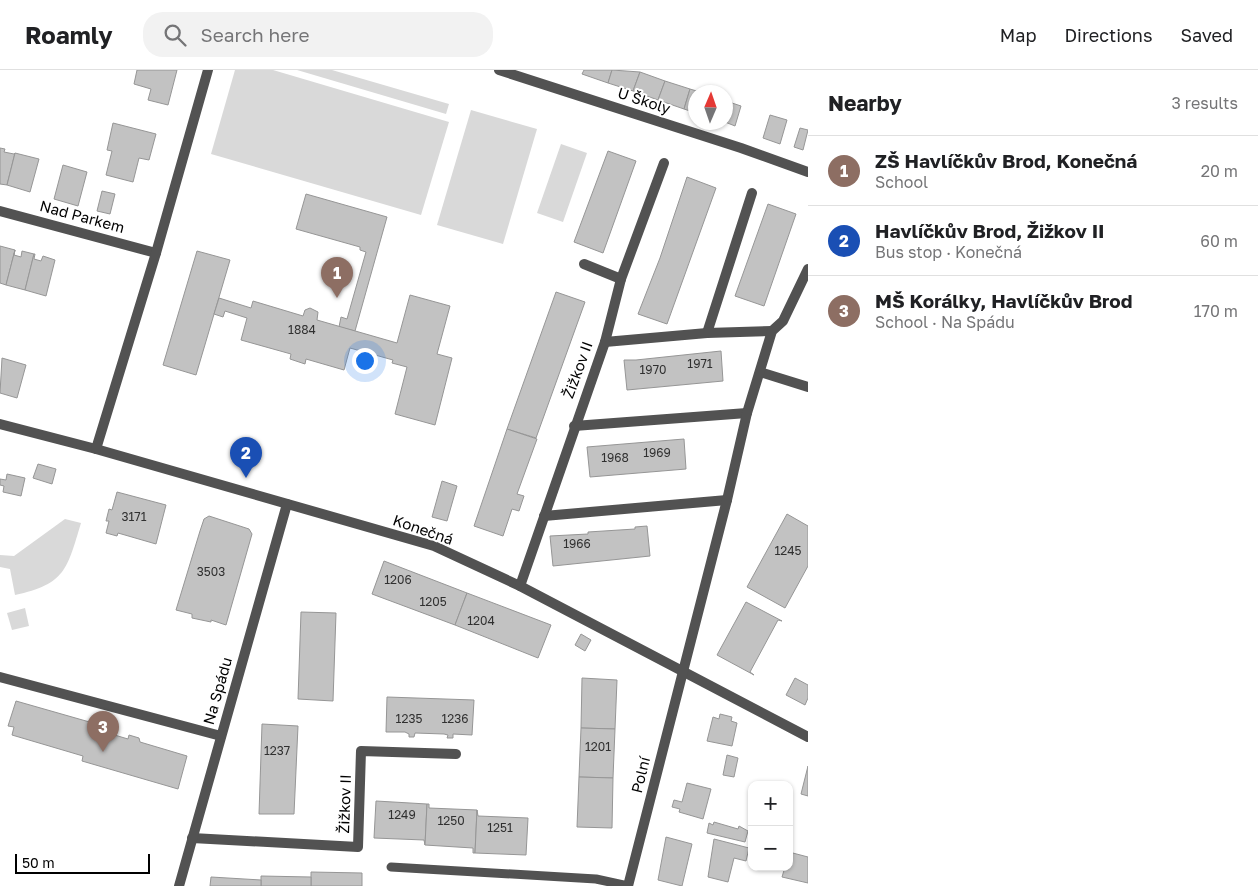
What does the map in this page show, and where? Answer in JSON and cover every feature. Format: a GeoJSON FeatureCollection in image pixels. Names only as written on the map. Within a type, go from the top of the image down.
{"type":"FeatureCollection","features":[{"type":"Feature","properties":{"kind":"street"},"geometry":{"type":"LineString","coordinates":[[96,449],[156,253],[208,70]]}},
{"type":"Feature","properties":{"kind":"street","name":"U Školy"},"geometry":{"type":"LineString","coordinates":[[499,70],[741,148],[808,172]]}},
{"type":"Feature","properties":{"kind":"street","name":"Žižkov II"},"geometry":{"type":"LineString","coordinates":[[520,586],[604,342],[621,279],[664,163]]}},
{"type":"Feature","properties":{"kind":"street"},"geometry":{"type":"LineString","coordinates":[[708,333],[752,193]]}},
{"type":"Feature","properties":{"kind":"street","name":"Nad Parkem"},"geometry":{"type":"LineString","coordinates":[[0,211],[156,253]]}},
{"type":"Feature","properties":{"kind":"street"},"geometry":{"type":"LineString","coordinates":[[584,264],[621,279]]}},
{"type":"Feature","properties":{"kind":"street"},"geometry":{"type":"LineString","coordinates":[[683,672],[747,413],[772,331],[783,321],[808,269]]}},
{"type":"Feature","properties":{"kind":"street"},"geometry":{"type":"LineString","coordinates":[[604,342],[708,333],[772,331]]}},
{"type":"Feature","properties":{"kind":"street"},"geometry":{"type":"LineString","coordinates":[[760,372],[808,387]]}},
{"type":"Feature","properties":{"kind":"street"},"geometry":{"type":"LineString","coordinates":[[574,426],[747,413]]}},
{"type":"Feature","properties":{"kind":"street","name":"Konečná"},"geometry":{"type":"LineString","coordinates":[[0,424],[96,449],[434,546],[520,586],[808,737]]}},
{"type":"Feature","properties":{"kind":"street"},"geometry":{"type":"LineString","coordinates":[[544,516],[727,500]]}},
{"type":"Feature","properties":{"kind":"street","name":"Na Spádu"},"geometry":{"type":"LineString","coordinates":[[179,886],[287,504]]}},
{"type":"Feature","properties":{"kind":"street","name":"Polní"},"geometry":{"type":"LineString","coordinates":[[628,886],[683,672]]}},
{"type":"Feature","properties":{"kind":"street"},"geometry":{"type":"LineString","coordinates":[[0,677],[221,736]]}},
{"type":"Feature","properties":{"kind":"street","name":"Žižkov II"},"geometry":{"type":"LineString","coordinates":[[192,838],[358,847],[361,751],[456,754]]}},
{"type":"Feature","properties":{"kind":"lane"},"geometry":{"type":"LineString","coordinates":[[391,868],[596,879],[628,886]]}},
{"type":"Feature","properties":{"kind":"shaded area"},"geometry":{"type":"Polygon","coordinates":[[[235,70],[273,70],[449,122],[421,215],[211,154],[235,70]]]}},
{"type":"Feature","properties":{"kind":"shaded area"},"geometry":{"type":"Polygon","coordinates":[[[297,70],[332,70],[449,104],[446,114],[297,70]]]}},
{"type":"Feature","properties":{"kind":"shaded area"},"geometry":{"type":"Polygon","coordinates":[[[471,110],[537,129],[503,244],[437,225],[471,110]]]}},
{"type":"Feature","properties":{"kind":"shaded area"},"geometry":{"type":"Polygon","coordinates":[[[561,144],[587,153],[563,222],[537,213],[561,144]]]}},
{"type":"Feature","properties":{"kind":"shaded area"},"geometry":{"type":"Polygon","coordinates":[[[65,519],[81,523],[72,552],[62,572],[55,580],[45,586],[15,595],[10,569],[0,567],[0,555],[14,556],[65,519]]]}},
{"type":"Feature","properties":{"kind":"shaded area"},"geometry":{"type":"Polygon","coordinates":[[[25,608],[29,626],[12,630],[7,613],[25,608]]]}},
{"type":"Feature","properties":{"kind":"building"},"geometry":{"type":"Polygon","coordinates":[[[137,70],[177,70],[168,105],[148,100],[151,89],[134,84],[137,70]]]}},
{"type":"Feature","properties":{"kind":"building"},"geometry":{"type":"Polygon","coordinates":[[[584,70],[612,70],[608,83],[582,74],[584,70]]]}},
{"type":"Feature","properties":{"kind":"building"},"geometry":{"type":"Polygon","coordinates":[[[612,70],[640,72],[633,91],[608,83],[612,70]]]}},
{"type":"Feature","properties":{"kind":"building"},"geometry":{"type":"Polygon","coordinates":[[[640,72],[665,81],[658,100],[633,91],[640,72]]]}},
{"type":"Feature","properties":{"kind":"building"},"geometry":{"type":"Polygon","coordinates":[[[665,81],[688,88],[684,109],[658,100],[665,81]]]}},
{"type":"Feature","properties":{"kind":"building"},"geometry":{"type":"Polygon","coordinates":[[[688,96],[688,110],[684,109],[688,96]]]}},
{"type":"Feature","properties":{"kind":"building"},"geometry":{"type":"Polygon","coordinates":[[[733,103],[741,106],[735,126],[733,125],[733,103]]]}},
{"type":"Feature","properties":{"kind":"building"},"geometry":{"type":"Polygon","coordinates":[[[770,115],[787,120],[780,144],[763,138],[770,115]]]}},
{"type":"Feature","properties":{"kind":"building"},"geometry":{"type":"Polygon","coordinates":[[[113,123],[156,134],[149,160],[139,158],[133,182],[106,175],[112,151],[107,150],[113,123]]]}},
{"type":"Feature","properties":{"kind":"building"},"geometry":{"type":"Polygon","coordinates":[[[800,128],[808,130],[803,150],[794,147],[800,128]]]}},
{"type":"Feature","properties":{"kind":"building"},"geometry":{"type":"Polygon","coordinates":[[[0,148],[5,149],[4,152],[15,153],[7,185],[0,184],[0,148]]]}},
{"type":"Feature","properties":{"kind":"building"},"geometry":{"type":"Polygon","coordinates":[[[608,151],[636,161],[603,253],[574,242],[608,151]]]}},
{"type":"Feature","properties":{"kind":"building"},"geometry":{"type":"Polygon","coordinates":[[[15,153],[39,159],[30,192],[7,185],[15,153]]]}},
{"type":"Feature","properties":{"kind":"building"},"geometry":{"type":"Polygon","coordinates":[[[63,165],[87,172],[78,206],[54,199],[63,165]]]}},
{"type":"Feature","properties":{"kind":"building"},"geometry":{"type":"Polygon","coordinates":[[[687,177],[716,188],[667,324],[638,314],[660,258],[687,177]]]}},
{"type":"Feature","properties":{"kind":"building"},"geometry":{"type":"Polygon","coordinates":[[[102,191],[115,194],[110,214],[97,211],[102,191]]]}},
{"type":"Feature","properties":{"kind":"building"},"geometry":{"type":"Polygon","coordinates":[[[306,194],[387,217],[355,331],[339,327],[341,317],[347,319],[366,252],[360,250],[360,247],[296,229],[306,194]]]}},
{"type":"Feature","properties":{"kind":"building"},"geometry":{"type":"Polygon","coordinates":[[[768,204],[796,214],[764,306],[735,296],[768,204]]]}},
{"type":"Feature","properties":{"kind":"building"},"geometry":{"type":"Polygon","coordinates":[[[0,246],[15,250],[6,285],[0,283],[0,246]]]}},
{"type":"Feature","properties":{"kind":"building"},"geometry":{"type":"Polygon","coordinates":[[[15,250],[14,255],[21,257],[22,251],[34,254],[25,290],[6,285],[15,250]]]}},
{"type":"Feature","properties":{"kind":"building"},"geometry":{"type":"Polygon","coordinates":[[[197,251],[230,260],[196,375],[163,365],[197,251]]]}},
{"type":"Feature","properties":{"kind":"building"},"geometry":{"type":"Polygon","coordinates":[[[34,254],[34,259],[41,261],[43,256],[55,260],[46,296],[25,290],[34,254]]]}},
{"type":"Feature","properties":{"kind":"building"},"geometry":{"type":"Polygon","coordinates":[[[556,292],[585,302],[536,438],[507,429],[556,292]]]}},
{"type":"Feature","properties":{"kind":"building"},"geometry":{"type":"Polygon","coordinates":[[[410,295],[450,306],[437,354],[452,358],[435,425],[395,414],[407,367],[392,363],[393,360],[350,348],[344,370],[306,359],[305,364],[290,359],[291,354],[241,340],[247,318],[225,311],[223,317],[214,314],[219,298],[251,308],[253,301],[303,316],[305,310],[310,308],[318,312],[317,320],[397,343],[410,295]]]}},
{"type":"Feature","properties":{"kind":"building"},"geometry":{"type":"Polygon","coordinates":[[[721,351],[723,381],[627,390],[624,360],[721,351]]]}},
{"type":"Feature","properties":{"kind":"building"},"geometry":{"type":"Polygon","coordinates":[[[2,358],[26,365],[17,398],[0,393],[2,358]]]}},
{"type":"Feature","properties":{"kind":"building"},"geometry":{"type":"Polygon","coordinates":[[[507,429],[537,439],[517,494],[524,496],[519,511],[512,509],[503,536],[474,526],[507,429]]]}},
{"type":"Feature","properties":{"kind":"building"},"geometry":{"type":"Polygon","coordinates":[[[684,439],[686,469],[590,477],[587,447],[684,439]]]}},
{"type":"Feature","properties":{"kind":"building"},"geometry":{"type":"Polygon","coordinates":[[[38,464],[56,469],[52,484],[33,478],[38,464]]]}},
{"type":"Feature","properties":{"kind":"building"},"geometry":{"type":"Polygon","coordinates":[[[7,474],[25,478],[21,496],[3,492],[4,486],[0,485],[0,479],[6,480],[7,474]]]}},
{"type":"Feature","properties":{"kind":"building"},"geometry":{"type":"Polygon","coordinates":[[[442,481],[457,486],[447,521],[432,517],[442,481]]]}},
{"type":"Feature","properties":{"kind":"building"},"geometry":{"type":"Polygon","coordinates":[[[117,492],[166,505],[156,544],[118,533],[117,536],[106,533],[109,509],[112,510],[117,492]]]}},
{"type":"Feature","properties":{"kind":"building"},"geometry":{"type":"Polygon","coordinates":[[[787,514],[808,526],[808,566],[785,608],[747,587],[787,514]]]}},
{"type":"Feature","properties":{"kind":"building"},"geometry":{"type":"Polygon","coordinates":[[[209,516],[249,529],[252,534],[226,625],[211,620],[211,622],[192,618],[192,614],[176,610],[204,519],[209,516]]]}},
{"type":"Feature","properties":{"kind":"building"},"geometry":{"type":"Polygon","coordinates":[[[647,526],[650,556],[553,566],[550,536],[588,534],[588,532],[635,529],[635,527],[647,526]]]}},
{"type":"Feature","properties":{"kind":"building"},"geometry":{"type":"Polygon","coordinates":[[[384,561],[467,593],[455,625],[372,594],[384,561]]]}},
{"type":"Feature","properties":{"kind":"building"},"geometry":{"type":"Polygon","coordinates":[[[467,593],[551,625],[538,658],[455,625],[467,593]]]}},
{"type":"Feature","properties":{"kind":"building"},"geometry":{"type":"Polygon","coordinates":[[[746,602],[782,621],[778,620],[750,672],[754,675],[717,655],[746,602]]]}},
{"type":"Feature","properties":{"kind":"building"},"geometry":{"type":"Polygon","coordinates":[[[301,612],[336,613],[333,701],[298,699],[301,612]]]}},
{"type":"Feature","properties":{"kind":"building"},"geometry":{"type":"Polygon","coordinates":[[[581,634],[591,640],[585,651],[575,645],[581,634]]]}},
{"type":"Feature","properties":{"kind":"building"},"geometry":{"type":"Polygon","coordinates":[[[582,678],[617,680],[615,729],[581,728],[582,678]]]}},
{"type":"Feature","properties":{"kind":"building"},"geometry":{"type":"Polygon","coordinates":[[[795,678],[808,685],[808,698],[805,705],[786,695],[795,678]]]}},
{"type":"Feature","properties":{"kind":"building"},"geometry":{"type":"Polygon","coordinates":[[[387,697],[474,700],[472,735],[453,734],[453,738],[447,738],[448,735],[444,734],[415,733],[414,737],[409,737],[409,734],[405,732],[386,732],[387,697]]]}},
{"type":"Feature","properties":{"kind":"building"},"geometry":{"type":"Polygon","coordinates":[[[16,701],[93,723],[91,728],[128,739],[129,735],[139,738],[140,742],[187,756],[178,789],[82,761],[83,756],[12,735],[14,727],[8,726],[16,701]]]}},
{"type":"Feature","properties":{"kind":"building"},"geometry":{"type":"Polygon","coordinates":[[[720,714],[732,717],[731,721],[737,723],[732,746],[707,741],[713,717],[719,719],[720,714]]]}},
{"type":"Feature","properties":{"kind":"building"},"geometry":{"type":"Polygon","coordinates":[[[262,724],[298,726],[294,814],[259,814],[262,724]]]}},
{"type":"Feature","properties":{"kind":"building"},"geometry":{"type":"Polygon","coordinates":[[[581,728],[615,729],[613,778],[579,777],[581,728]]]}},
{"type":"Feature","properties":{"kind":"building"},"geometry":{"type":"Polygon","coordinates":[[[727,755],[738,758],[734,777],[723,775],[727,755]]]}},
{"type":"Feature","properties":{"kind":"building"},"geometry":{"type":"Polygon","coordinates":[[[808,766],[808,796],[801,794],[808,766]]]}},
{"type":"Feature","properties":{"kind":"building"},"geometry":{"type":"Polygon","coordinates":[[[579,777],[613,778],[612,828],[577,827],[579,777]]]}},
{"type":"Feature","properties":{"kind":"building"},"geometry":{"type":"Polygon","coordinates":[[[687,783],[711,789],[703,819],[679,812],[680,809],[672,807],[674,800],[682,802],[687,783]]]}},
{"type":"Feature","properties":{"kind":"building"},"geometry":{"type":"Polygon","coordinates":[[[376,801],[427,804],[425,845],[424,840],[374,838],[376,801]]]}},
{"type":"Feature","properties":{"kind":"building"},"geometry":{"type":"Polygon","coordinates":[[[427,804],[429,804],[429,808],[477,810],[475,853],[473,853],[473,848],[425,845],[427,804]]]}},
{"type":"Feature","properties":{"kind":"building"},"geometry":{"type":"Polygon","coordinates":[[[477,810],[478,816],[528,818],[526,855],[475,853],[477,810]]]}},
{"type":"Feature","properties":{"kind":"building"},"geometry":{"type":"Polygon","coordinates":[[[714,822],[738,829],[739,826],[748,831],[745,842],[707,833],[709,823],[713,825],[714,822]]]}},
{"type":"Feature","properties":{"kind":"building"},"geometry":{"type":"Polygon","coordinates":[[[666,837],[692,844],[682,886],[658,880],[666,837]]]}},
{"type":"Feature","properties":{"kind":"building"},"geometry":{"type":"Polygon","coordinates":[[[714,839],[748,848],[746,861],[734,858],[728,882],[708,877],[714,839]]]}},
{"type":"Feature","properties":{"kind":"building"},"geometry":{"type":"Polygon","coordinates":[[[793,853],[808,857],[808,883],[782,877],[784,871],[793,871],[793,853]]]}},
{"type":"Feature","properties":{"kind":"building"},"geometry":{"type":"Polygon","coordinates":[[[311,872],[362,873],[362,886],[311,886],[311,872]]]}},
{"type":"Feature","properties":{"kind":"building"},"geometry":{"type":"Polygon","coordinates":[[[261,876],[311,877],[311,886],[261,886],[261,876]]]}},
{"type":"Feature","properties":{"kind":"building"},"geometry":{"type":"Polygon","coordinates":[[[211,877],[261,880],[261,886],[210,886],[211,877]]]}},
{"type":"Feature","properties":{"kind":"place","name":"ZŠ Havlíčkův Brod, Konečná"},"geometry":{"type":"Point","coordinates":[337,298]}},
{"type":"Feature","properties":{"kind":"place","name":"Havlíčkův Brod, Žižkov II"},"geometry":{"type":"Point","coordinates":[246,478]}},
{"type":"Feature","properties":{"kind":"place","name":"MŠ Korálky, Havlíčkův Brod"},"geometry":{"type":"Point","coordinates":[103,752]}}]}
